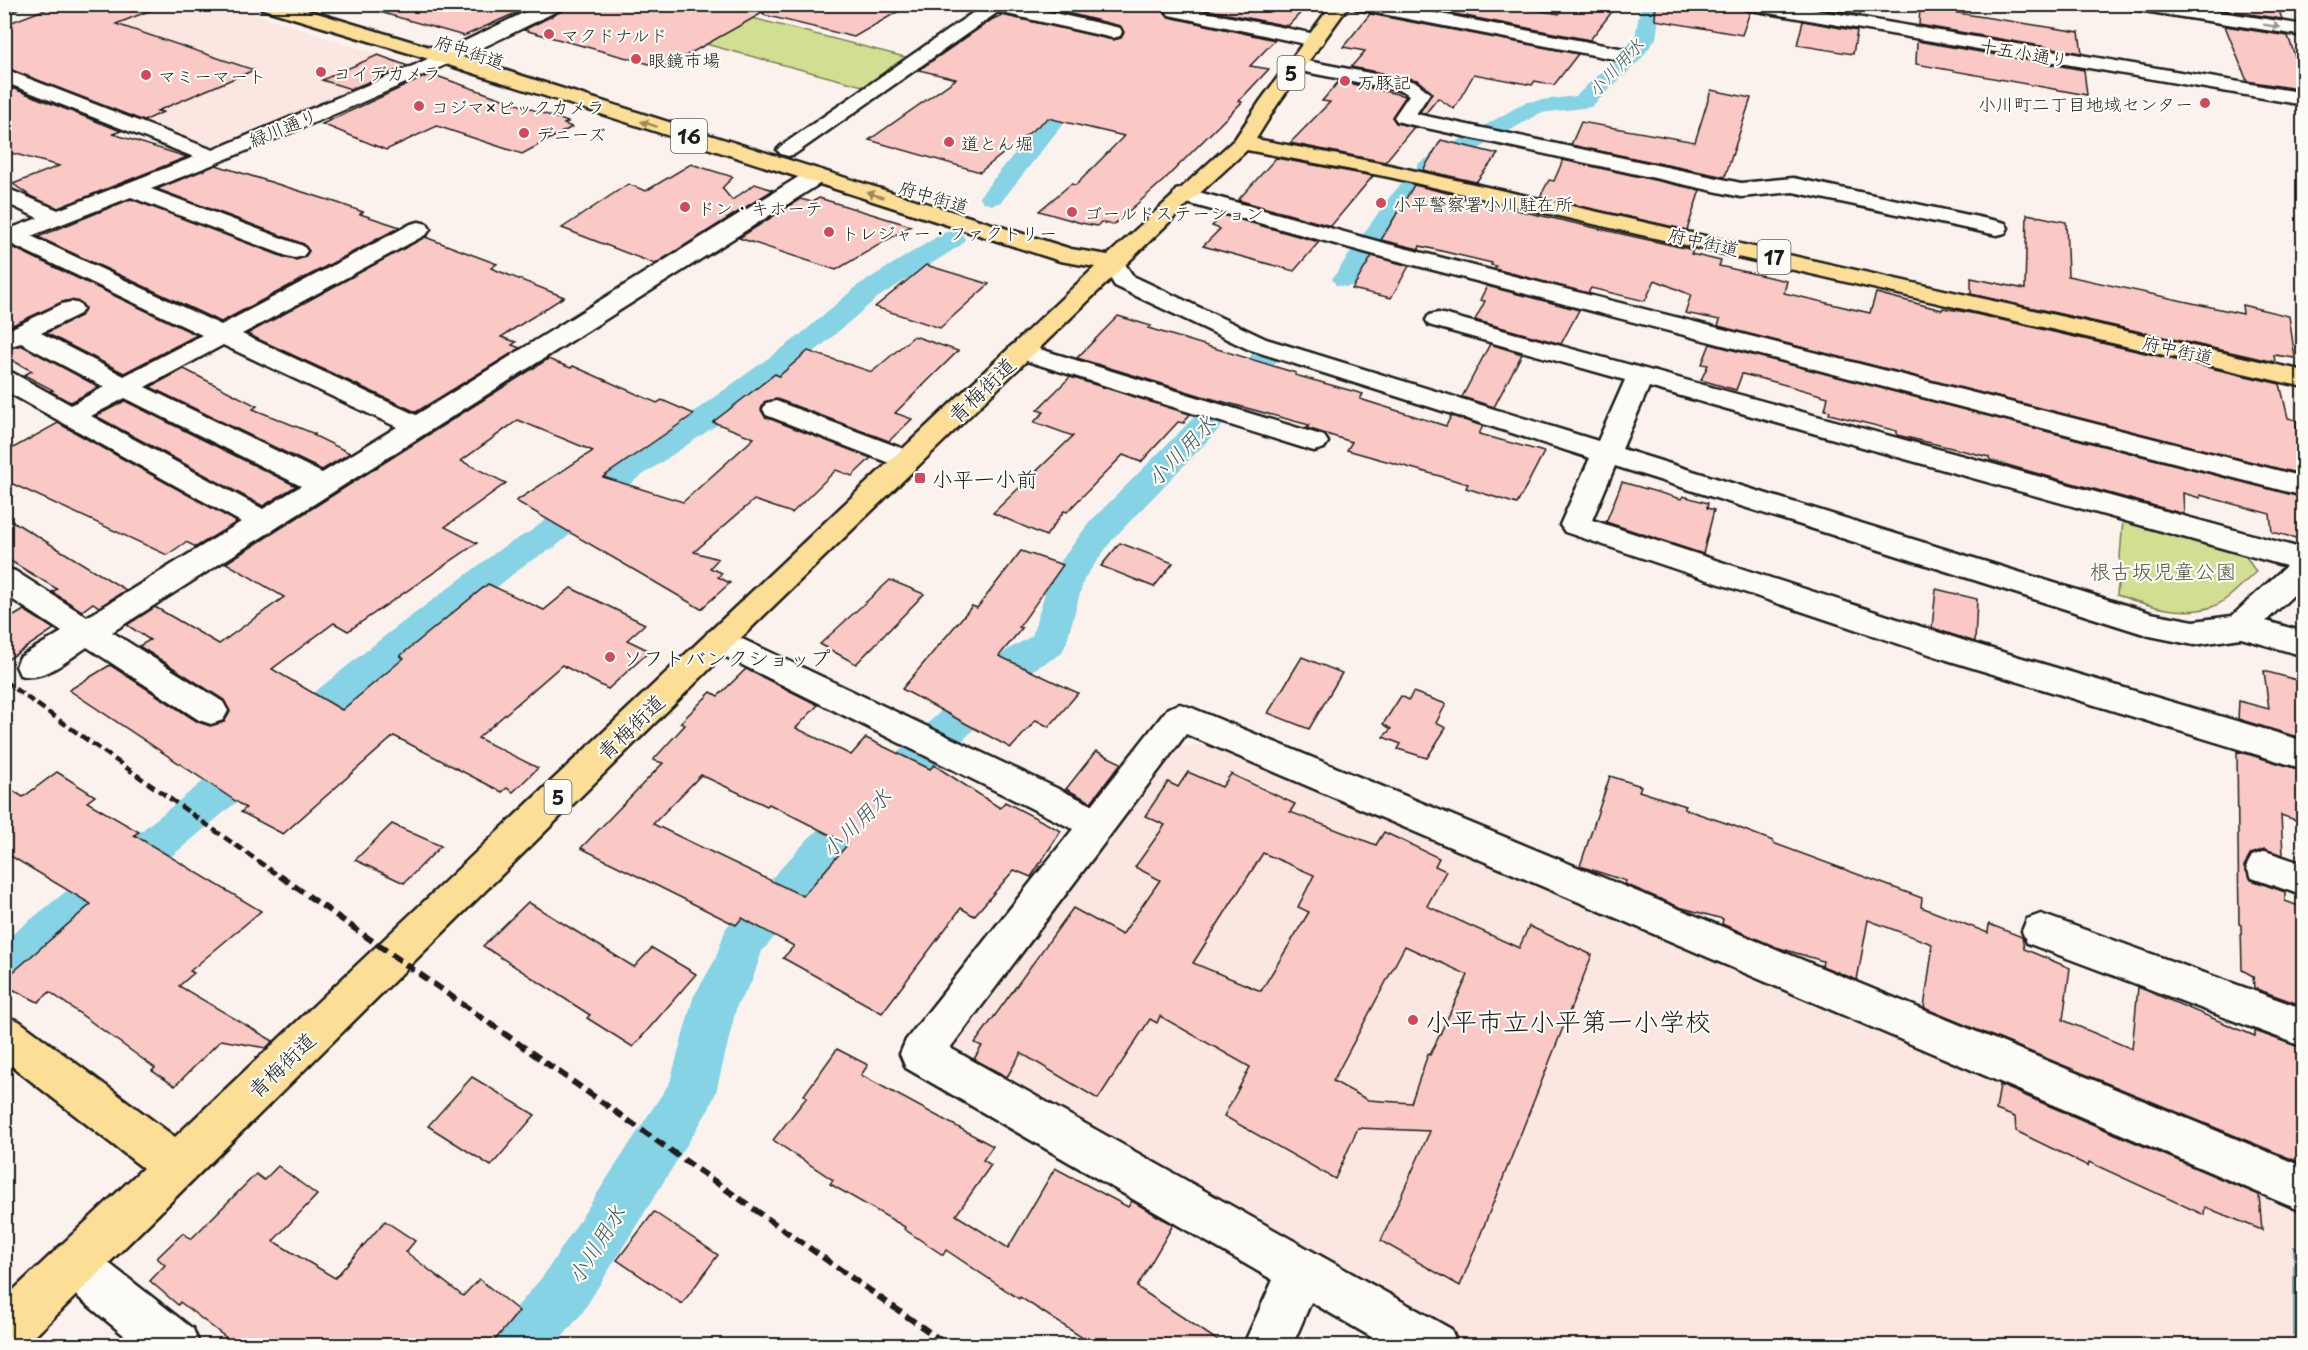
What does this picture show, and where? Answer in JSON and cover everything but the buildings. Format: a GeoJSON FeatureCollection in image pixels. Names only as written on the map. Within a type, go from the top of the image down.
{"type":"FeatureCollection","features":[{"type":"Feature","properties":{"kind":"main road","name":"府中街道"},"geometry":{"type":"LineString","coordinates":[[266,4],[449,59],[1068,255],[1113,263]]}},
{"type":"Feature","properties":{"kind":"main road","name":"府中街道"},"geometry":{"type":"LineString","coordinates":[[318,4],[1085,243],[1113,263]]}},
{"type":"Feature","properties":{"kind":"main road","name":"青梅街道"},"geometry":{"type":"LineString","coordinates":[[4,1333],[76,1266],[719,640],[1184,195],[1243,143],[1341,4]]}},
{"type":"Feature","properties":{"kind":"main road","name":"府中街道"},"geometry":{"type":"LineString","coordinates":[[1243,143],[1401,174],[1896,284],[2304,379]]}},
{"type":"Feature","properties":{"kind":"main road"},"geometry":{"type":"LineString","coordinates":[[4,1035],[177,1166]]}},
{"type":"Feature","properties":{"kind":"street"},"geometry":{"type":"LineString","coordinates":[[4,6],[10,4]]}},
{"type":"Feature","properties":{"kind":"street","name":"緑川通り"},"geometry":{"type":"LineString","coordinates":[[8,237],[213,157],[449,59],[556,4]]}},
{"type":"Feature","properties":{"kind":"street"},"geometry":{"type":"LineString","coordinates":[[1357,4],[1619,54]]}},
{"type":"Feature","properties":{"kind":"street","name":"十五小通り"},"geometry":{"type":"LineString","coordinates":[[1745,4],[2304,99]]}},
{"type":"Feature","properties":{"kind":"street"},"geometry":{"type":"LineString","coordinates":[[2131,4],[2304,31]]}},
{"type":"Feature","properties":{"kind":"street"},"geometry":{"type":"LineString","coordinates":[[788,150],[993,5],[1113,32]]}},
{"type":"Feature","properties":{"kind":"street"},"geometry":{"type":"LineString","coordinates":[[1175,11],[1201,10],[1315,40]]}},
{"type":"Feature","properties":{"kind":"street"},"geometry":{"type":"LineString","coordinates":[[1297,64],[1408,86],[1420,93],[1404,117],[1741,190],[1793,185],[1997,228]]}},
{"type":"Feature","properties":{"kind":"street"},"geometry":{"type":"LineString","coordinates":[[4,75],[213,157]]}},
{"type":"Feature","properties":{"kind":"street"},"geometry":{"type":"LineString","coordinates":[[32,666],[612,306],[816,176]]}},
{"type":"Feature","properties":{"kind":"street"},"geometry":{"type":"LineString","coordinates":[[131,189],[295,251]]}},
{"type":"Feature","properties":{"kind":"street"},"geometry":{"type":"LineString","coordinates":[[4,194],[58,218]]}},
{"type":"Feature","properties":{"kind":"street"},"geometry":{"type":"LineString","coordinates":[[1184,195],[1369,246],[2304,487]]}},
{"type":"Feature","properties":{"kind":"street"},"geometry":{"type":"LineString","coordinates":[[70,416],[419,229]]}},
{"type":"Feature","properties":{"kind":"street"},"geometry":{"type":"LineString","coordinates":[[8,237],[224,334],[417,426]]}},
{"type":"Feature","properties":{"kind":"street"},"geometry":{"type":"LineString","coordinates":[[1113,263],[1124,281],[1257,344],[2150,624],[2194,633],[2241,626],[2304,645]]}},
{"type":"Feature","properties":{"kind":"street"},"geometry":{"type":"LineString","coordinates":[[13,338],[71,309]]}},
{"type":"Feature","properties":{"kind":"street"},"geometry":{"type":"LineString","coordinates":[[1438,320],[2304,560]]}},
{"type":"Feature","properties":{"kind":"street"},"geometry":{"type":"LineString","coordinates":[[13,338],[124,387],[322,485]]}},
{"type":"Feature","properties":{"kind":"street"},"geometry":{"type":"LineString","coordinates":[[1020,351],[1314,442]]}},
{"type":"Feature","properties":{"kind":"street"},"geometry":{"type":"LineString","coordinates":[[1640,376],[1575,525],[1958,651],[2304,755]]}},
{"type":"Feature","properties":{"kind":"street"},"geometry":{"type":"LineString","coordinates":[[4,379],[264,522]]}},
{"type":"Feature","properties":{"kind":"street"},"geometry":{"type":"LineString","coordinates":[[776,409],[907,460]]}},
{"type":"Feature","properties":{"kind":"street"},"geometry":{"type":"LineString","coordinates":[[2241,626],[2304,567]]}},
{"type":"Feature","properties":{"kind":"street"},"geometry":{"type":"LineString","coordinates":[[4,579],[211,711]]}},
{"type":"Feature","properties":{"kind":"street"},"geometry":{"type":"LineString","coordinates":[[719,640],[1097,824]]}},
{"type":"Feature","properties":{"kind":"street"},"geometry":{"type":"LineString","coordinates":[[1434,1346],[921,1054],[1180,717],[2304,1190]]}},
{"type":"Feature","properties":{"kind":"street"},"geometry":{"type":"LineString","coordinates":[[2265,867],[2304,880]]}},
{"type":"Feature","properties":{"kind":"street"},"geometry":{"type":"LineString","coordinates":[[2041,931],[2304,1028]]}},
{"type":"Feature","properties":{"kind":"street"},"geometry":{"type":"LineString","coordinates":[[76,1266],[176,1346]]}},
{"type":"Feature","properties":{"kind":"street"},"geometry":{"type":"LineString","coordinates":[[1267,1346],[1302,1270]]}},
{"type":"Feature","properties":{"kind":"shaded area"},"geometry":{"type":"Polygon","coordinates":[[[107,5],[228,5],[415,67],[262,129],[219,145],[210,146],[5,65],[107,5]]]}},
{"type":"Feature","properties":{"kind":"shaded area","name":"小平市立小平第一小学校"},"geometry":{"type":"Polygon","coordinates":[[[1206,745],[2303,1213],[2303,1345],[1469,1345],[948,1055],[1177,746],[1206,745]]]}},
{"type":"Feature","properties":{"kind":"green space"},"geometry":{"type":"Polygon","coordinates":[[[701,5],[909,58],[866,87],[646,28],[701,5]]]}},
{"type":"Feature","properties":{"kind":"green space","name":"根古坂児童公園"},"geometry":{"type":"Polygon","coordinates":[[[2123,519],[2243,552],[2256,572],[2224,601],[2200,610],[2164,608],[2117,595],[2123,519]]]}},
{"type":"Feature","properties":{"kind":"water"},"geometry":{"type":"Polygon","coordinates":[[[2294,1247],[2303,1251],[2303,1345],[2294,1345],[2294,1247]]]}},
{"type":"Feature","properties":{"kind":"waterway","name":"小川用水"},"geometry":{"type":"LineString","coordinates":[[1428,168],[1534,107],[1583,102],[1633,54],[1645,38],[1651,4]]}},
{"type":"Feature","properties":{"kind":"waterway"},"geometry":{"type":"LineString","coordinates":[[992,197],[1050,125],[1091,83]]}},
{"type":"Feature","properties":{"kind":"waterway","name":"小川用水"},"geometry":{"type":"LineString","coordinates":[[1346,279],[1397,204],[1412,187]]}},
{"type":"Feature","properties":{"kind":"waterway"},"geometry":{"type":"LineString","coordinates":[[4,969],[399,645],[515,555],[543,539],[624,473],[710,415],[809,342],[867,292],[952,239]]}},
{"type":"Feature","properties":{"kind":"waterway","name":"小川用水"},"geometry":{"type":"LineString","coordinates":[[519,1346],[563,1294],[692,1092],[716,998],[736,967],[742,942],[823,852],[955,722],[1020,660],[1048,644],[1067,576],[1100,532],[1232,397],[1266,356]]}},
{"type":"Feature","properties":{"kind":"railway"},"geometry":{"type":"LineString","coordinates":[[4,681],[282,878]]}},
{"type":"Feature","properties":{"kind":"railway"},"geometry":{"type":"LineString","coordinates":[[280,876],[949,1346]]}},
{"type":"Feature","properties":{"kind":"place","name":"マクドナルド"},"geometry":{"type":"Point","coordinates":[549,34]}},
{"type":"Feature","properties":{"kind":"place","name":"眼鏡市場"},"geometry":{"type":"Point","coordinates":[636,59]}},
{"type":"Feature","properties":{"kind":"place","name":"コイデカメラ"},"geometry":{"type":"Point","coordinates":[321,72]}},
{"type":"Feature","properties":{"kind":"place","name":"マミーマート"},"geometry":{"type":"Point","coordinates":[146,75]}},
{"type":"Feature","properties":{"kind":"place","name":"万豚記"},"geometry":{"type":"Point","coordinates":[1345,81]}},
{"type":"Feature","properties":{"kind":"place","name":"小川町二丁目地域センター"},"geometry":{"type":"Point","coordinates":[2205,103]}},
{"type":"Feature","properties":{"kind":"place","name":"コジマ×ビックカメラ"},"geometry":{"type":"Point","coordinates":[419,106]}},
{"type":"Feature","properties":{"kind":"place","name":"デニーズ"},"geometry":{"type":"Point","coordinates":[524,133]}},
{"type":"Feature","properties":{"kind":"place","name":"道とん堀"},"geometry":{"type":"Point","coordinates":[949,142]}},
{"type":"Feature","properties":{"kind":"place","name":"小平警察署小川駐在所"},"geometry":{"type":"Point","coordinates":[1381,203]}},
{"type":"Feature","properties":{"kind":"place","name":"ドン・キホーテ"},"geometry":{"type":"Point","coordinates":[685,207]}},
{"type":"Feature","properties":{"kind":"place","name":"ゴールドステーション"},"geometry":{"type":"Point","coordinates":[1072,212]}},
{"type":"Feature","properties":{"kind":"place","name":"トレジャー・ファクトリー"},"geometry":{"type":"Point","coordinates":[829,232]}},
{"type":"Feature","properties":{"kind":"place","name":"小平一小前"},"geometry":{"type":"Point","coordinates":[920,478]}},
{"type":"Feature","properties":{"kind":"place","name":"ソフトバンクショップ"},"geometry":{"type":"Point","coordinates":[610,657]}},
{"type":"Feature","properties":{"kind":"place","name":"小平市立小平第一小学校"},"geometry":{"type":"Point","coordinates":[1413,1020]}}]}
